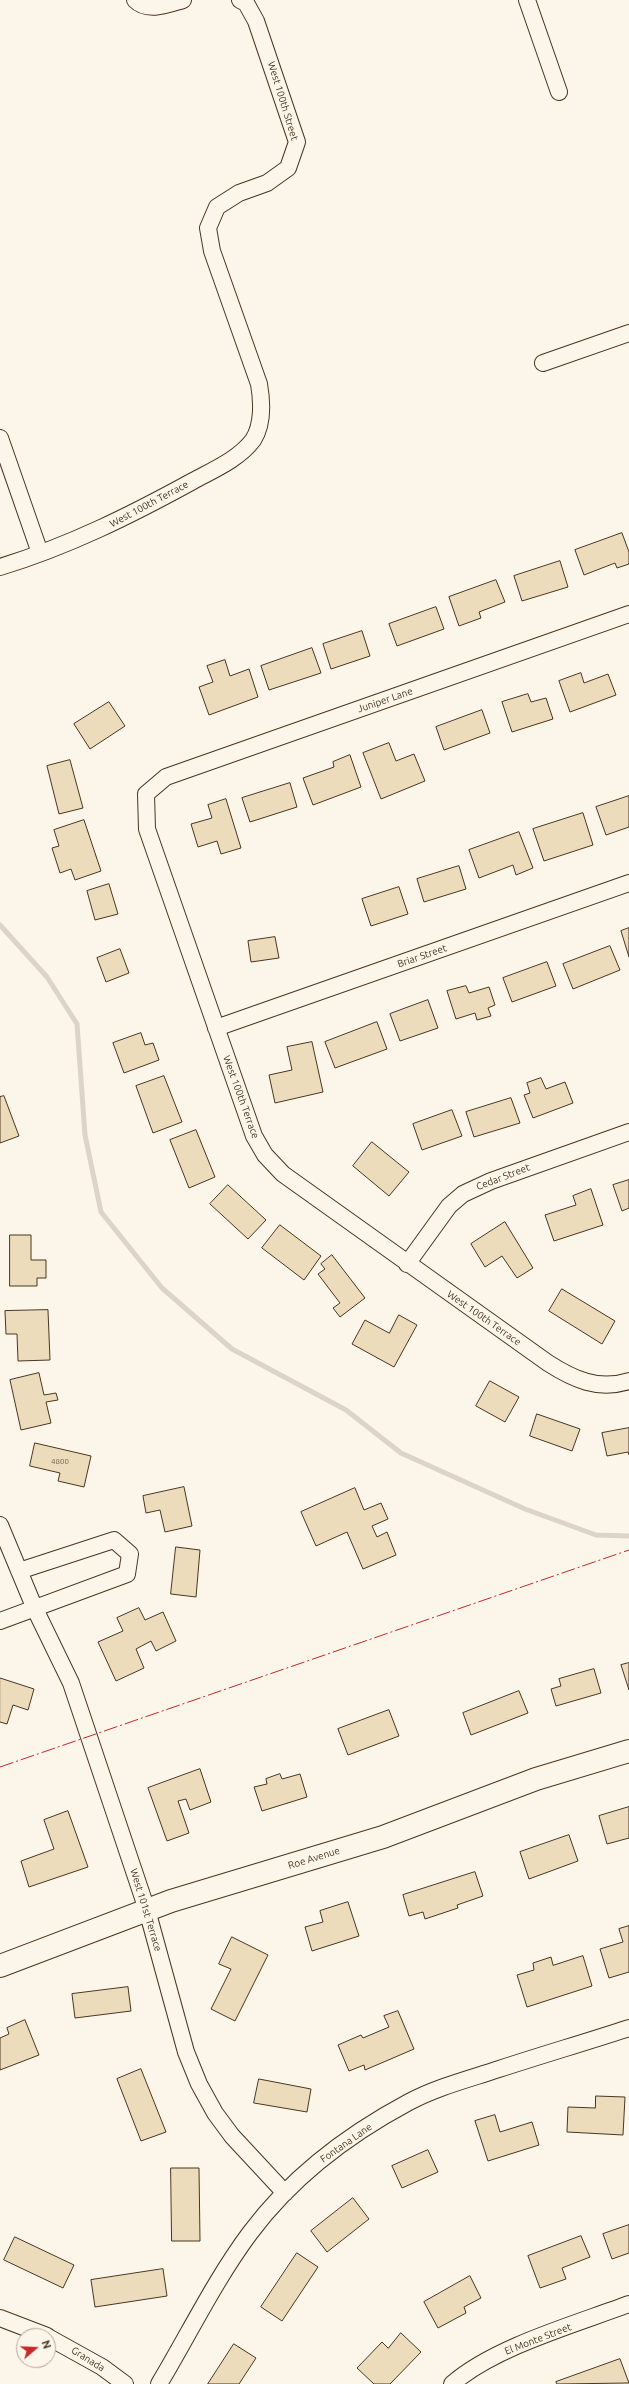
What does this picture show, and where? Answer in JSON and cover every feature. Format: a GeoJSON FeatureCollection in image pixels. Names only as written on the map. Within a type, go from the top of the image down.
{"type":"FeatureCollection","features":[{"type":"Feature","properties":{"kind":"main road","name":"Roe Avenue"},"geometry":{"type":"LineString","coordinates":[[0,1966],[147,1910],[383,1837],[536,1779],[629,1751]]}},
{"type":"Feature","properties":{"kind":"street"},"geometry":{"type":"LineString","coordinates":[[135,0],[138,3],[158,7],[183,0]]}},
{"type":"Feature","properties":{"kind":"street","name":"West 100th Street"},"geometry":{"type":"LineString","coordinates":[[239,326],[212,251],[208,228],[217,207],[239,193],[267,183],[288,168],[297,142],[256,21],[246,3],[240,0]]}},
{"type":"Feature","properties":{"kind":"street"},"geometry":{"type":"LineString","coordinates":[[527,0],[559,92]]}},
{"type":"Feature","properties":{"kind":"street","name":"West 100th Terrace"},"geometry":{"type":"LineString","coordinates":[[0,567],[40,554],[125,519],[238,455],[253,440],[262,407],[259,384],[239,326]]}},
{"type":"Feature","properties":{"kind":"street"},"geometry":{"type":"LineString","coordinates":[[543,363],[629,333]]}},
{"type":"Feature","properties":{"kind":"street"},"geometry":{"type":"LineString","coordinates":[[0,438],[40,554]]}},
{"type":"Feature","properties":{"kind":"street","name":"Juniper Lane"},"geometry":{"type":"LineString","coordinates":[[146,794],[166,777],[629,614]]}},
{"type":"Feature","properties":{"kind":"street","name":"West 100th Terrace"},"geometry":{"type":"LineString","coordinates":[[146,794],[146,829],[254,1136],[265,1155],[283,1174],[407,1264],[575,1380],[602,1384],[629,1381]]}},
{"type":"Feature","properties":{"kind":"street","name":"Briar Street"},"geometry":{"type":"LineString","coordinates":[[216,1028],[629,883]]}},
{"type":"Feature","properties":{"kind":"street","name":"Cedar Street"},"geometry":{"type":"LineString","coordinates":[[407,1264],[449,1206],[463,1194],[491,1181],[629,1132]]}},
{"type":"Feature","properties":{"kind":"street","name":"West 101st Terrace"},"geometry":{"type":"LineString","coordinates":[[0,1525],[34,1609],[71,1683],[147,1910],[186,2052],[199,2084],[215,2113],[232,2136],[286,2193]]}},
{"type":"Feature","properties":{"kind":"street"},"geometry":{"type":"LineString","coordinates":[[0,1621],[127,1574],[130,1554],[114,1540],[19,1571]]}},
{"type":"Feature","properties":{"kind":"street","name":"Fontana Lane"},"geometry":{"type":"LineString","coordinates":[[159,2384],[250,2233],[286,2193],[323,2158],[360,2131],[410,2102],[448,2085],[629,2028]]}},
{"type":"Feature","properties":{"kind":"street","name":"El Monte Street"},"geometry":{"type":"LineString","coordinates":[[452,2384],[485,2361],[507,2351],[629,2304]]}},
{"type":"Feature","properties":{"kind":"street","name":"Granada"},"geometry":{"type":"LineString","coordinates":[[0,2318],[26,2328]]}},
{"type":"Feature","properties":{"kind":"street","name":"Granada"},"geometry":{"type":"LineString","coordinates":[[56,2341],[102,2367],[126,2384]]}},
{"type":"Feature","properties":{"kind":"building"},"geometry":{"type":"Polygon","coordinates":[[[622,533],[629,552],[629,564],[617,568],[615,563],[584,575],[575,550],[622,533]]]}},
{"type":"Feature","properties":{"kind":"building"},"geometry":{"type":"Polygon","coordinates":[[[560,561],[568,587],[522,601],[514,576],[560,561]]]}},
{"type":"Feature","properties":{"kind":"building"},"geometry":{"type":"Polygon","coordinates":[[[496,580],[505,602],[479,612],[481,618],[459,626],[449,597],[496,580]]]}},
{"type":"Feature","properties":{"kind":"building"},"geometry":{"type":"Polygon","coordinates":[[[436,607],[444,629],[397,646],[389,624],[436,607]]]}},
{"type":"Feature","properties":{"kind":"building"},"geometry":{"type":"Polygon","coordinates":[[[362,631],[370,656],[331,669],[323,644],[362,631]]]}},
{"type":"Feature","properties":{"kind":"building"},"geometry":{"type":"Polygon","coordinates":[[[312,648],[321,673],[269,690],[261,666],[312,648]]]}},
{"type":"Feature","properties":{"kind":"building"},"geometry":{"type":"Polygon","coordinates":[[[225,660],[230,676],[249,669],[258,697],[209,715],[199,687],[213,682],[207,666],[225,660]]]}},
{"type":"Feature","properties":{"kind":"building"},"geometry":{"type":"Polygon","coordinates":[[[581,673],[584,683],[608,674],[616,695],[570,712],[559,681],[581,673]]]}},
{"type":"Feature","properties":{"kind":"building"},"geometry":{"type":"Polygon","coordinates":[[[528,694],[531,702],[546,698],[553,719],[512,732],[502,702],[528,694]]]}},
{"type":"Feature","properties":{"kind":"building"},"geometry":{"type":"Polygon","coordinates":[[[109,702],[125,726],[90,749],[74,724],[109,702]]]}},
{"type":"Feature","properties":{"kind":"building"},"geometry":{"type":"Polygon","coordinates":[[[482,710],[490,733],[444,750],[436,727],[482,710]]]}},
{"type":"Feature","properties":{"kind":"building"},"geometry":{"type":"Polygon","coordinates":[[[389,743],[396,761],[414,754],[425,781],[381,799],[363,753],[389,743]]]}},
{"type":"Feature","properties":{"kind":"building"},"geometry":{"type":"Polygon","coordinates":[[[350,755],[361,787],[313,805],[303,778],[334,767],[333,762],[350,755]]]}},
{"type":"Feature","properties":{"kind":"building"},"geometry":{"type":"Polygon","coordinates":[[[70,760],[83,808],[59,814],[47,766],[70,760]]]}},
{"type":"Feature","properties":{"kind":"building"},"geometry":{"type":"Polygon","coordinates":[[[290,783],[297,807],[250,822],[242,798],[290,783]]]}},
{"type":"Feature","properties":{"kind":"building"},"geometry":{"type":"Polygon","coordinates":[[[629,796],[629,827],[606,835],[596,807],[629,796]]]}},
{"type":"Feature","properties":{"kind":"building"},"geometry":{"type":"Polygon","coordinates":[[[226,799],[241,848],[221,854],[217,841],[198,847],[191,824],[212,818],[208,805],[226,799]]]}},
{"type":"Feature","properties":{"kind":"building"},"geometry":{"type":"Polygon","coordinates":[[[583,813],[593,845],[544,861],[533,829],[583,813]]]}},
{"type":"Feature","properties":{"kind":"building"},"geometry":{"type":"Polygon","coordinates":[[[84,820],[101,871],[75,880],[71,869],[60,873],[52,848],[59,846],[54,830],[84,820]]]}},
{"type":"Feature","properties":{"kind":"building"},"geometry":{"type":"Polygon","coordinates":[[[519,832],[533,868],[516,875],[513,865],[479,878],[469,850],[519,832]]]}},
{"type":"Feature","properties":{"kind":"building"},"geometry":{"type":"Polygon","coordinates":[[[459,866],[466,889],[424,902],[417,879],[459,866]]]}},
{"type":"Feature","properties":{"kind":"building"},"geometry":{"type":"Polygon","coordinates":[[[109,884],[118,914],[95,920],[87,891],[109,884]]]}},
{"type":"Feature","properties":{"kind":"building"},"geometry":{"type":"Polygon","coordinates":[[[399,887],[408,914],[371,926],[362,899],[399,887]]]}},
{"type":"Feature","properties":{"kind":"building"},"geometry":{"type":"Polygon","coordinates":[[[629,928],[629,957],[621,931],[629,928]]]}},
{"type":"Feature","properties":{"kind":"building"},"geometry":{"type":"Polygon","coordinates":[[[275,937],[279,958],[251,962],[248,941],[275,937]]]}},
{"type":"Feature","properties":{"kind":"building"},"geometry":{"type":"Polygon","coordinates":[[[610,946],[620,970],[573,989],[563,964],[610,946]]]}},
{"type":"Feature","properties":{"kind":"building"},"geometry":{"type":"Polygon","coordinates":[[[120,949],[129,973],[106,982],[97,958],[120,949]]]}},
{"type":"Feature","properties":{"kind":"building"},"geometry":{"type":"Polygon","coordinates":[[[547,962],[556,986],[512,1002],[503,978],[547,962]]]}},
{"type":"Feature","properties":{"kind":"building"},"geometry":{"type":"Polygon","coordinates":[[[466,986],[469,993],[489,987],[495,1005],[488,1008],[491,1016],[477,1020],[475,1013],[456,1019],[447,991],[466,986]]]}},
{"type":"Feature","properties":{"kind":"building"},"geometry":{"type":"Polygon","coordinates":[[[428,1000],[438,1028],[400,1041],[390,1014],[428,1000]]]}},
{"type":"Feature","properties":{"kind":"building"},"geometry":{"type":"Polygon","coordinates":[[[377,1022],[387,1049],[335,1068],[325,1042],[377,1022]]]}},
{"type":"Feature","properties":{"kind":"building"},"geometry":{"type":"Polygon","coordinates":[[[141,1033],[145,1045],[153,1043],[159,1060],[124,1073],[113,1043],[141,1033]]]}},
{"type":"Feature","properties":{"kind":"building"},"geometry":{"type":"Polygon","coordinates":[[[312,1042],[323,1092],[275,1103],[269,1075],[292,1070],[287,1047],[312,1042]]]}},
{"type":"Feature","properties":{"kind":"building"},"geometry":{"type":"Polygon","coordinates":[[[164,1076],[182,1122],[153,1133],[136,1086],[164,1076]]]}},
{"type":"Feature","properties":{"kind":"building"},"geometry":{"type":"Polygon","coordinates":[[[541,1078],[546,1089],[565,1082],[573,1103],[533,1118],[524,1095],[530,1093],[527,1083],[541,1078]]]}},
{"type":"Feature","properties":{"kind":"building"},"geometry":{"type":"Polygon","coordinates":[[[4,1096],[19,1136],[0,1143],[0,1097],[4,1096]]]}},
{"type":"Feature","properties":{"kind":"building"},"geometry":{"type":"Polygon","coordinates":[[[511,1098],[520,1123],[474,1137],[466,1112],[511,1098]]]}},
{"type":"Feature","properties":{"kind":"building"},"geometry":{"type":"Polygon","coordinates":[[[452,1110],[462,1136],[422,1150],[413,1124],[452,1110]]]}},
{"type":"Feature","properties":{"kind":"building"},"geometry":{"type":"Polygon","coordinates":[[[196,1130],[215,1177],[189,1188],[170,1140],[196,1130]]]}},
{"type":"Feature","properties":{"kind":"building"},"geometry":{"type":"Polygon","coordinates":[[[372,1142],[409,1172],[389,1196],[353,1166],[372,1142]]]}},
{"type":"Feature","properties":{"kind":"building"},"geometry":{"type":"Polygon","coordinates":[[[629,1180],[629,1208],[622,1211],[613,1185],[629,1180]]]}},
{"type":"Feature","properties":{"kind":"building"},"geometry":{"type":"Polygon","coordinates":[[[228,1185],[266,1220],[248,1239],[210,1204],[228,1185]]]}},
{"type":"Feature","properties":{"kind":"building"},"geometry":{"type":"Polygon","coordinates":[[[591,1189],[603,1225],[554,1241],[545,1215],[576,1205],[573,1196],[591,1189]]]}},
{"type":"Feature","properties":{"kind":"building"},"geometry":{"type":"Polygon","coordinates":[[[505,1222],[533,1268],[517,1278],[502,1256],[485,1267],[471,1244],[505,1222]]]}},
{"type":"Feature","properties":{"kind":"building"},"geometry":{"type":"Polygon","coordinates":[[[280,1225],[321,1256],[304,1280],[262,1248],[280,1225]]]}},
{"type":"Feature","properties":{"kind":"building"},"geometry":{"type":"Polygon","coordinates":[[[10,1235],[31,1235],[31,1260],[46,1260],[46,1278],[37,1278],[37,1286],[10,1286],[10,1235]]]}},
{"type":"Feature","properties":{"kind":"building"},"geometry":{"type":"Polygon","coordinates":[[[332,1255],[365,1298],[340,1317],[333,1308],[340,1303],[318,1274],[325,1269],[321,1264],[332,1255]]]}},
{"type":"Feature","properties":{"kind":"building"},"geometry":{"type":"Polygon","coordinates":[[[562,1289],[615,1321],[602,1344],[549,1311],[562,1289]]]}},
{"type":"Feature","properties":{"kind":"building"},"geometry":{"type":"Polygon","coordinates":[[[48,1310],[50,1360],[18,1361],[17,1334],[6,1334],[5,1311],[48,1310]]]}},
{"type":"Feature","properties":{"kind":"building"},"geometry":{"type":"Polygon","coordinates":[[[399,1315],[417,1325],[394,1367],[352,1344],[365,1320],[389,1333],[399,1315]]]}},
{"type":"Feature","properties":{"kind":"building"},"geometry":{"type":"Polygon","coordinates":[[[39,1373],[44,1395],[56,1393],[58,1400],[46,1402],[51,1423],[21,1430],[10,1380],[39,1373]]]}},
{"type":"Feature","properties":{"kind":"building"},"geometry":{"type":"Polygon","coordinates":[[[490,1381],[519,1397],[505,1422],[476,1406],[490,1381]]]}},
{"type":"Feature","properties":{"kind":"building"},"geometry":{"type":"Polygon","coordinates":[[[537,1414],[580,1429],[572,1451],[530,1436],[537,1414]]]}},
{"type":"Feature","properties":{"kind":"building"},"geometry":{"type":"Polygon","coordinates":[[[629,1428],[629,1455],[628,1452],[607,1456],[602,1433],[629,1428]]]}},
{"type":"Feature","properties":{"kind":"building"},"geometry":{"type":"Polygon","coordinates":[[[35,1443],[91,1456],[84,1487],[58,1481],[60,1473],[30,1466],[35,1443]]]}},
{"type":"Feature","properties":{"kind":"building"},"geometry":{"type":"Polygon","coordinates":[[[184,1487],[192,1526],[165,1532],[160,1510],[146,1513],[143,1496],[184,1487]]]}},
{"type":"Feature","properties":{"kind":"building"},"geometry":{"type":"Polygon","coordinates":[[[355,1488],[364,1510],[381,1503],[388,1519],[372,1526],[377,1537],[387,1532],[396,1555],[363,1569],[347,1532],[316,1546],[301,1512],[355,1488]]]}},
{"type":"Feature","properties":{"kind":"building"},"geometry":{"type":"Polygon","coordinates":[[[176,1547],[200,1550],[196,1597],[171,1594],[176,1547]]]}},
{"type":"Feature","properties":{"kind":"building"},"geometry":{"type":"Polygon","coordinates":[[[139,1608],[145,1620],[163,1612],[176,1641],[156,1651],[151,1641],[136,1649],[144,1668],[116,1681],[98,1642],[123,1631],[117,1618],[139,1608]]]}},
{"type":"Feature","properties":{"kind":"building"},"geometry":{"type":"Polygon","coordinates":[[[629,1663],[629,1690],[621,1665],[629,1663]]]}},
{"type":"Feature","properties":{"kind":"building"},"geometry":{"type":"Polygon","coordinates":[[[594,1669],[601,1693],[556,1706],[551,1689],[561,1686],[559,1679],[594,1669]]]}},
{"type":"Feature","properties":{"kind":"building"},"geometry":{"type":"Polygon","coordinates":[[[0,1678],[34,1689],[28,1710],[13,1705],[7,1724],[0,1722],[0,1678]]]}},
{"type":"Feature","properties":{"kind":"building"},"geometry":{"type":"Polygon","coordinates":[[[519,1691],[528,1713],[471,1735],[463,1713],[519,1691]]]}},
{"type":"Feature","properties":{"kind":"building"},"geometry":{"type":"Polygon","coordinates":[[[389,1710],[399,1736],[348,1755],[338,1729],[389,1710]]]}},
{"type":"Feature","properties":{"kind":"building"},"geometry":{"type":"Polygon","coordinates":[[[200,1769],[211,1802],[190,1810],[186,1799],[178,1801],[189,1833],[167,1841],[148,1788],[200,1769]]]}},
{"type":"Feature","properties":{"kind":"building"},"geometry":{"type":"Polygon","coordinates":[[[280,1774],[282,1779],[300,1774],[307,1797],[262,1811],[254,1787],[267,1784],[266,1779],[280,1774]]]}},
{"type":"Feature","properties":{"kind":"building"},"geometry":{"type":"Polygon","coordinates":[[[629,1807],[629,1838],[607,1844],[599,1816],[629,1807]]]}},
{"type":"Feature","properties":{"kind":"building"},"geometry":{"type":"Polygon","coordinates":[[[68,1811],[88,1867],[29,1887],[21,1861],[54,1849],[44,1820],[68,1811]]]}},
{"type":"Feature","properties":{"kind":"building"},"geometry":{"type":"Polygon","coordinates":[[[569,1835],[578,1861],[529,1879],[520,1852],[569,1835]]]}},
{"type":"Feature","properties":{"kind":"building"},"geometry":{"type":"Polygon","coordinates":[[[475,1872],[483,1896],[457,1905],[458,1908],[425,1919],[423,1912],[409,1916],[403,1895],[475,1872]]]}},
{"type":"Feature","properties":{"kind":"building"},"geometry":{"type":"Polygon","coordinates":[[[348,1902],[359,1936],[312,1951],[305,1927],[323,1922],[320,1911],[348,1902]]]}},
{"type":"Feature","properties":{"kind":"building"},"geometry":{"type":"Polygon","coordinates":[[[629,1926],[629,1972],[609,1978],[600,1949],[623,1942],[619,1929],[629,1926]]]}},
{"type":"Feature","properties":{"kind":"building"},"geometry":{"type":"Polygon","coordinates":[[[232,1937],[268,1955],[235,2021],[211,2009],[231,1969],[219,1964],[232,1937]]]}},
{"type":"Feature","properties":{"kind":"building"},"geometry":{"type":"Polygon","coordinates":[[[583,1956],[592,1986],[527,2007],[517,1975],[534,1970],[533,1963],[551,1957],[553,1965],[583,1956]]]}},
{"type":"Feature","properties":{"kind":"building"},"geometry":{"type":"Polygon","coordinates":[[[128,1987],[131,2011],[75,2018],[72,1994],[128,1987]]]}},
{"type":"Feature","properties":{"kind":"building"},"geometry":{"type":"Polygon","coordinates":[[[398,2011],[414,2049],[365,2070],[364,2065],[349,2071],[338,2045],[361,2035],[363,2038],[389,2027],[384,2016],[398,2011]]]}},
{"type":"Feature","properties":{"kind":"building"},"geometry":{"type":"Polygon","coordinates":[[[25,2020],[39,2055],[0,2070],[0,2038],[9,2034],[7,2028],[25,2020]]]}},
{"type":"Feature","properties":{"kind":"building"},"geometry":{"type":"Polygon","coordinates":[[[141,2069],[166,2132],[141,2141],[117,2079],[141,2069]]]}},
{"type":"Feature","properties":{"kind":"building"},"geometry":{"type":"Polygon","coordinates":[[[259,2079],[311,2089],[307,2112],[254,2103],[259,2079]]]}},
{"type":"Feature","properties":{"kind":"building"},"geometry":{"type":"Polygon","coordinates":[[[596,2096],[625,2097],[623,2135],[567,2132],[568,2107],[595,2108],[596,2096]]]}},
{"type":"Feature","properties":{"kind":"building"},"geometry":{"type":"Polygon","coordinates":[[[495,2115],[500,2132],[532,2122],[539,2145],[488,2161],[475,2121],[495,2115]]]}},
{"type":"Feature","properties":{"kind":"building"},"geometry":{"type":"Polygon","coordinates":[[[428,2150],[438,2172],[402,2188],[392,2166],[428,2150]]]}},
{"type":"Feature","properties":{"kind":"building"},"geometry":{"type":"Polygon","coordinates":[[[171,2168],[199,2168],[200,2241],[172,2241],[171,2168]]]}},
{"type":"Feature","properties":{"kind":"building"},"geometry":{"type":"Polygon","coordinates":[[[353,2198],[369,2219],[327,2252],[311,2231],[353,2198]]]}},
{"type":"Feature","properties":{"kind":"building"},"geometry":{"type":"Polygon","coordinates":[[[629,2225],[629,2253],[612,2259],[603,2234],[629,2225]]]}},
{"type":"Feature","properties":{"kind":"building"},"geometry":{"type":"Polygon","coordinates":[[[581,2236],[590,2257],[562,2268],[566,2279],[540,2288],[528,2256],[581,2236]]]}},
{"type":"Feature","properties":{"kind":"building"},"geometry":{"type":"Polygon","coordinates":[[[15,2237],[74,2265],[63,2288],[4,2260],[15,2237]]]}},
{"type":"Feature","properties":{"kind":"building"},"geometry":{"type":"Polygon","coordinates":[[[297,2253],[318,2267],[282,2321],[261,2307],[297,2253]]]}},
{"type":"Feature","properties":{"kind":"building"},"geometry":{"type":"Polygon","coordinates":[[[163,2269],[167,2296],[95,2307],[91,2280],[163,2269]]]}},
{"type":"Feature","properties":{"kind":"building"},"geometry":{"type":"Polygon","coordinates":[[[470,2276],[481,2298],[464,2307],[466,2313],[438,2328],[424,2302],[470,2276]]]}},
{"type":"Feature","properties":{"kind":"building"},"geometry":{"type":"Polygon","coordinates":[[[401,2333],[421,2352],[390,2384],[374,2384],[357,2368],[382,2342],[388,2348],[401,2333]]]}},
{"type":"Feature","properties":{"kind":"building"},"geometry":{"type":"Polygon","coordinates":[[[234,2344],[256,2358],[239,2384],[208,2384],[234,2344]]]}},
{"type":"Feature","properties":{"kind":"building"},"geometry":{"type":"Polygon","coordinates":[[[620,2359],[629,2383],[557,2384],[556,2382],[620,2359]]]}},
{"type":"Feature","properties":{"kind":"waterway"},"geometry":{"type":"LineString","coordinates":[[0,925],[47,977],[77,1024],[85,1135],[101,1212],[162,1288],[232,1349],[346,1410],[401,1453],[525,1509],[596,1535],[629,1536]]}},
{"type":"Feature","properties":{"kind":"power"},"geometry":{"type":"LineString","coordinates":[[0,1767],[629,1550]]}}]}
